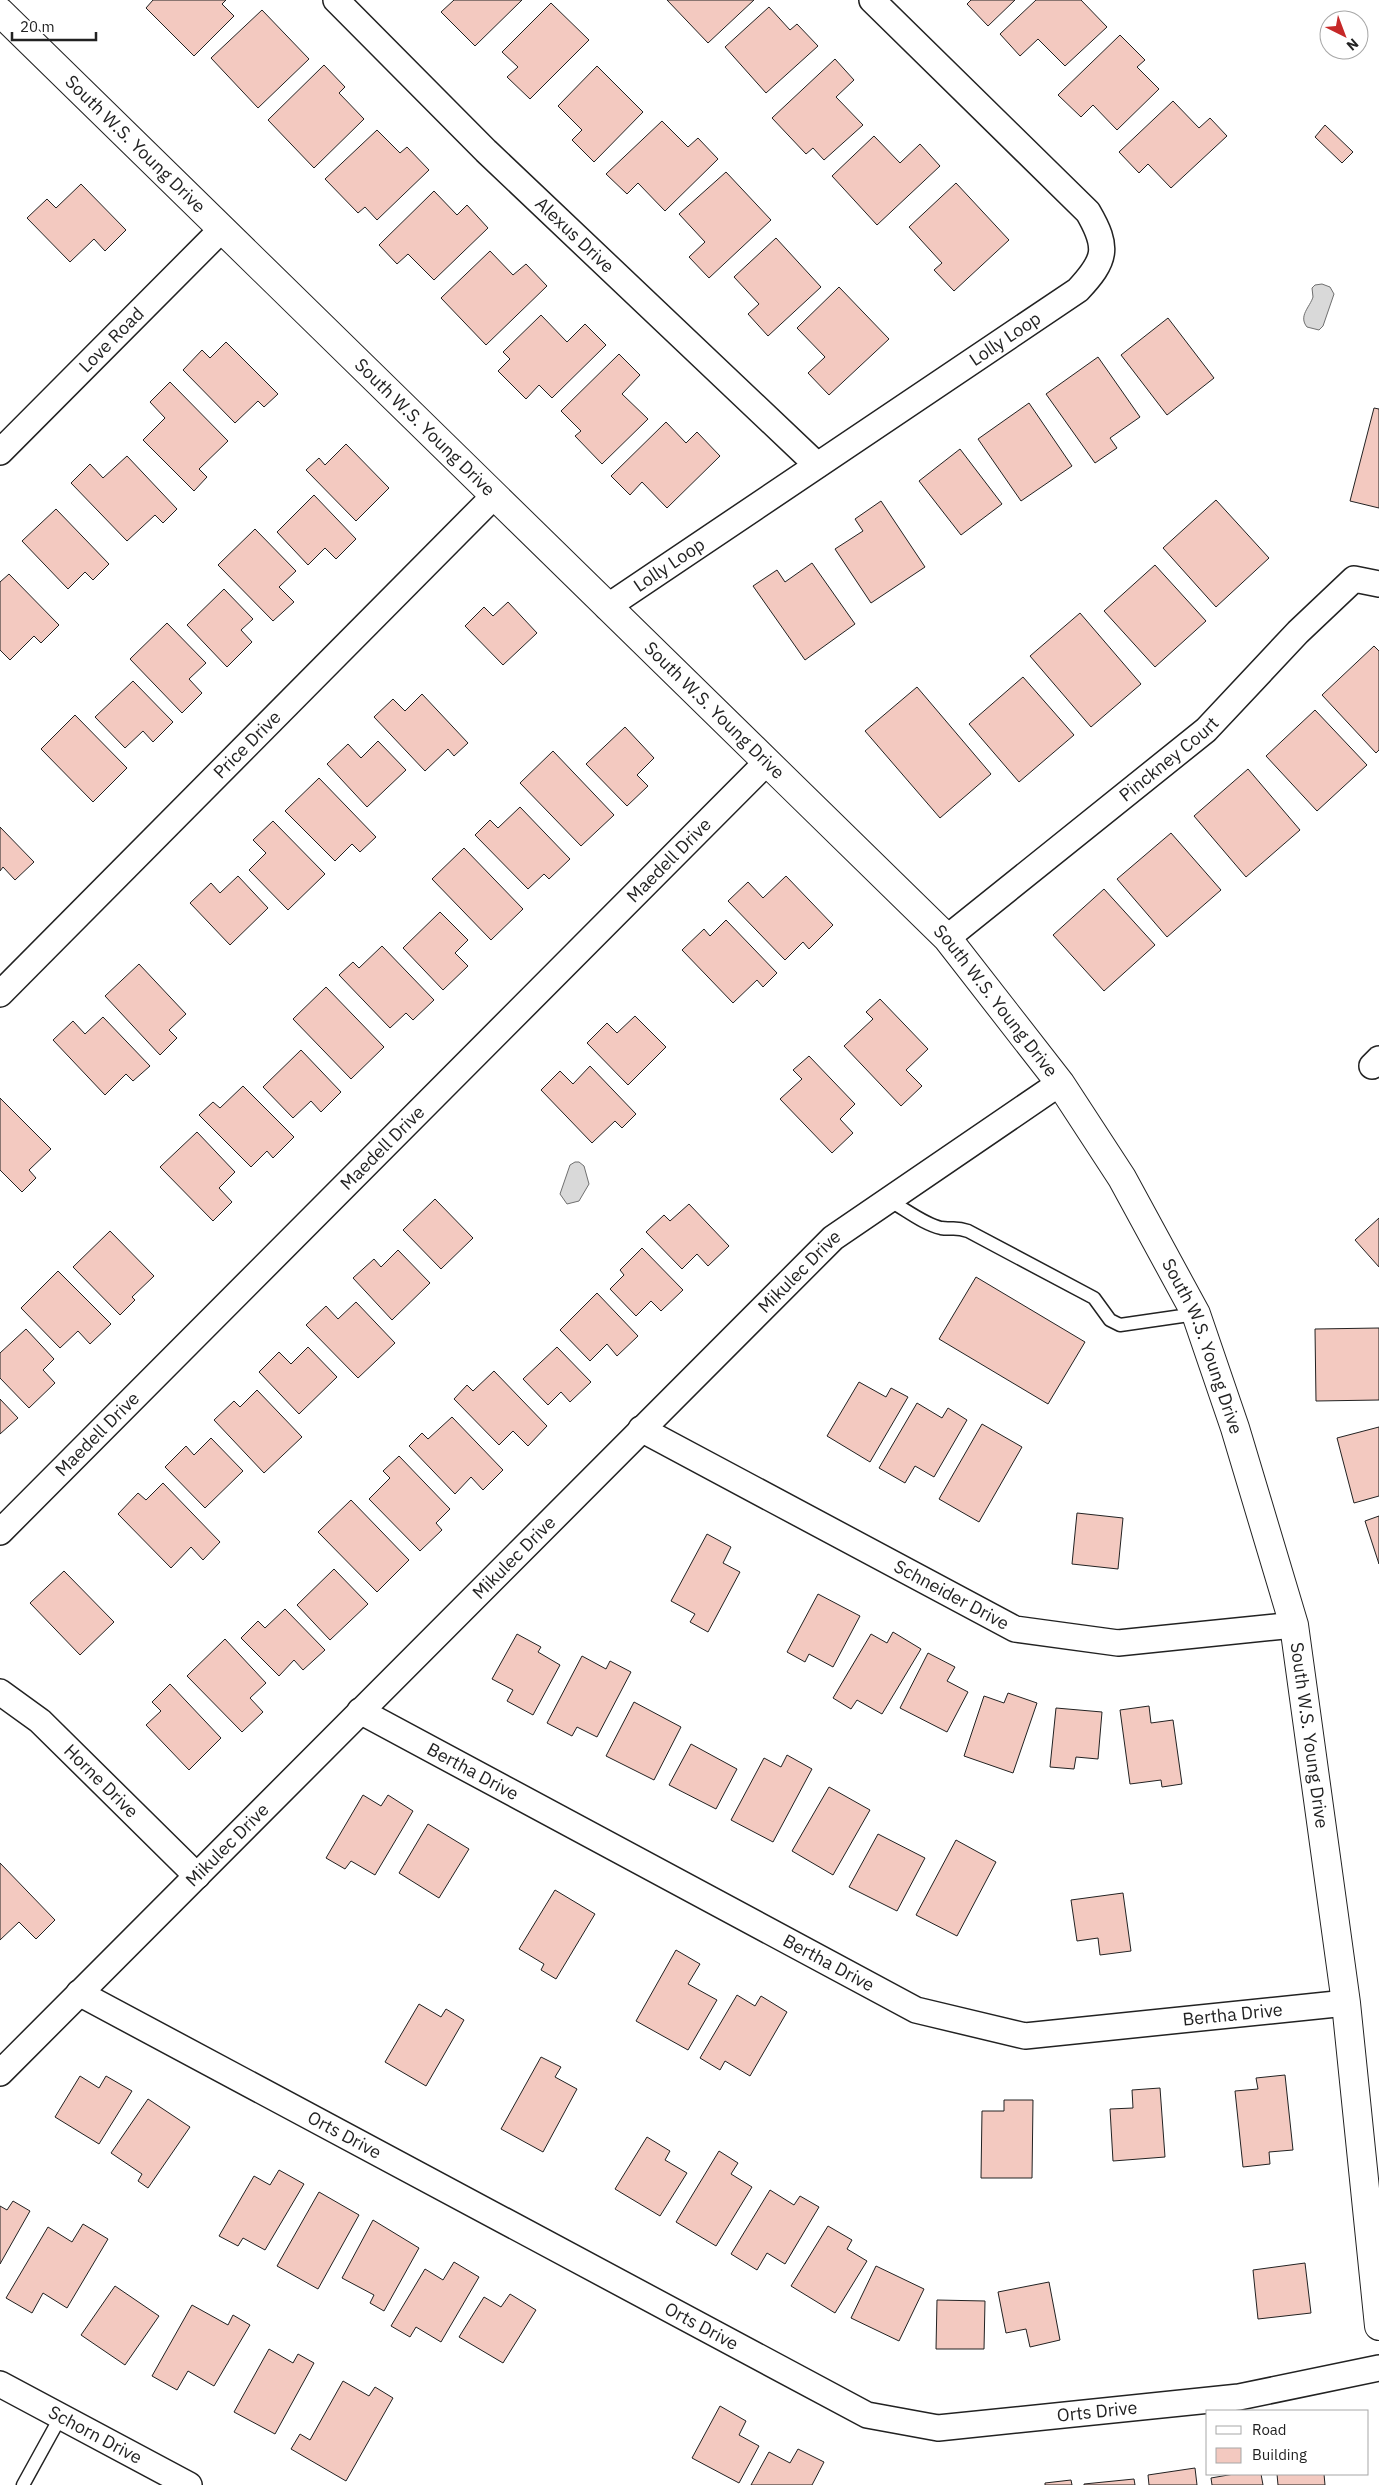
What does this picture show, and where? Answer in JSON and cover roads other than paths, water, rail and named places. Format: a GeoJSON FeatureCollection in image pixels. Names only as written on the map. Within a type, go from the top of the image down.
{"type":"FeatureCollection","features":[{"type":"Feature","properties":{"kind":"main road","name":"South W.S. Young Drive"},"geometry":{"type":"LineString","coordinates":[[0,12],[947,938],[1060,1083],[1122,1178],[1196,1314],[1235,1428],[1294,1625],[1346,2003],[1379,2326]]}},
{"type":"Feature","properties":{"kind":"street","name":"Alexus Drive"},"geometry":{"type":"LineString","coordinates":[[336,0],[486,151],[818,464]]}},
{"type":"Feature","properties":{"kind":"street","name":"Lolly Loop"},"geometry":{"type":"LineString","coordinates":[[607,607],[1078,290],[1096,271],[1103,251],[1099,231],[1088,212],[872,0]]}},
{"type":"Feature","properties":{"kind":"street","name":"Love Road"},"geometry":{"type":"LineString","coordinates":[[0,452],[222,229]]}},
{"type":"Feature","properties":{"kind":"street","name":"Price Drive"},"geometry":{"type":"LineString","coordinates":[[0,994],[494,496]]}},
{"type":"Feature","properties":{"kind":"street","name":"Pinckney Court"},"geometry":{"type":"LineString","coordinates":[[947,938],[1206,730],[1298,632],[1354,579],[1379,584]]}},
{"type":"Feature","properties":{"kind":"street","name":"Maedell Drive"},"geometry":{"type":"LineString","coordinates":[[0,1532],[766,763]]}},
{"type":"Feature","properties":{"kind":"street","name":"Mikulec Drive"},"geometry":{"type":"LineString","coordinates":[[0,2073],[833,1238],[1060,1083]]}},
{"type":"Feature","properties":{"kind":"street","name":"Schneider Drive"},"geometry":{"type":"LineString","coordinates":[[641,1429],[1015,1629],[1118,1643],[1294,1625]]}},
{"type":"Feature","properties":{"kind":"street","name":"Horne Drive"},"geometry":{"type":"LineString","coordinates":[[0,1692],[40,1721],[197,1876]]}},
{"type":"Feature","properties":{"kind":"street","name":"Bertha Drive"},"geometry":{"type":"LineString","coordinates":[[360,1711],[916,2010],[1025,2036],[1346,2003]]}},
{"type":"Feature","properties":{"kind":"street","name":"Orts Drive"},"geometry":{"type":"LineString","coordinates":[[79,1993],[867,2414],[938,2428],[1238,2398],[1379,2368]]}},
{"type":"Feature","properties":{"kind":"street","name":"Schorn Drive"},"geometry":{"type":"LineString","coordinates":[[0,2384],[189,2485]]}},
{"type":"Feature","properties":{"kind":"lane"},"geometry":{"type":"LineString","coordinates":[[888,1200],[934,1225],[943,1228],[956,1226],[968,1231],[1094,1298],[1110,1320],[1120,1325],[1196,1314]]}},
{"type":"Feature","properties":{"kind":"lane"},"geometry":{"type":"LineString","coordinates":[[23,2485],[61,2416]]}}]}
